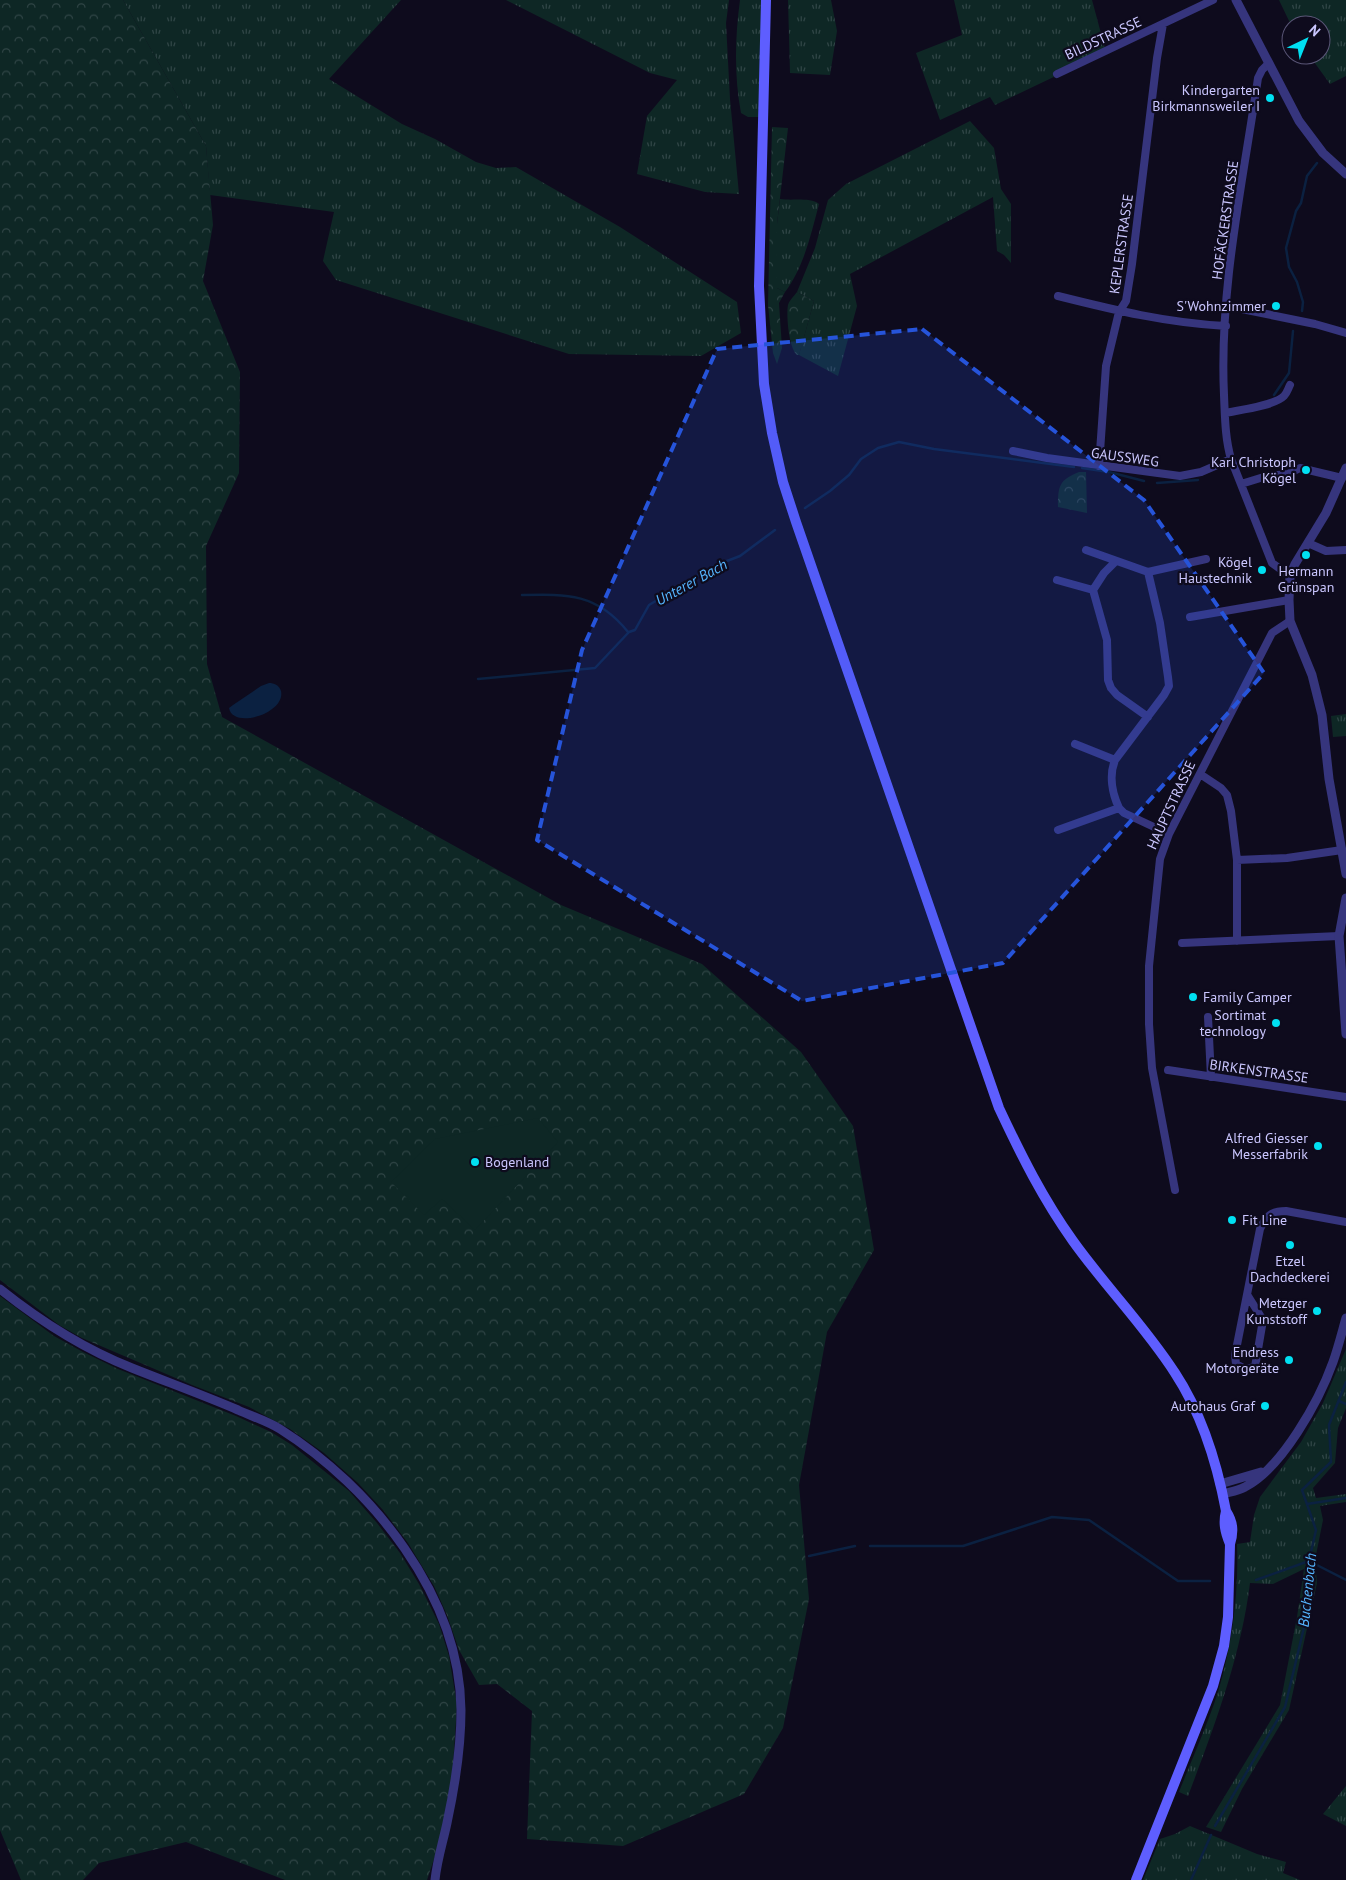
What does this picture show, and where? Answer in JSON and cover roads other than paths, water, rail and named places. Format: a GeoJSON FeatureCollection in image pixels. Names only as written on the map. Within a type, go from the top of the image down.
{"type":"FeatureCollection","features":[{"type":"Feature","properties":{"kind":"main road"},"geometry":{"type":"LineString","coordinates":[[766,0],[759,286],[764,374],[772,433],[783,482],[999,1108],[1031,1175],[1052,1209],[1074,1242],[1149,1336],[1176,1374],[1195,1408],[1208,1440],[1222,1489],[1226,1511],[1225,1529],[1230,1544],[1228,1617],[1224,1646],[1213,1686],[1136,1880]]}},
{"type":"Feature","properties":{"kind":"street","name":"BILDSTRASSE"},"geometry":{"type":"LineString","coordinates":[[1057,74],[1213,0]]}},
{"type":"Feature","properties":{"kind":"street"},"geometry":{"type":"LineString","coordinates":[[1236,0],[1299,121],[1323,153],[1346,174]]}},
{"type":"Feature","properties":{"kind":"street","name":"KEPLERSTRASSE"},"geometry":{"type":"LineString","coordinates":[[1099,466],[1106,366],[1119,312],[1126,301],[1157,58],[1164,24]]}},
{"type":"Feature","properties":{"kind":"street","name":"HOFÄCKERSTRASSE"},"geometry":{"type":"LineString","coordinates":[[1269,63],[1262,70],[1258,78],[1234,242],[1223,367],[1227,442],[1231,459],[1272,563],[1290,576]]}},
{"type":"Feature","properties":{"kind":"street"},"geometry":{"type":"LineString","coordinates":[[1058,296],[1119,312],[1188,324],[1226,326]]}},
{"type":"Feature","properties":{"kind":"street"},"geometry":{"type":"LineString","coordinates":[[1227,306],[1315,324],[1346,333]]}},
{"type":"Feature","properties":{"kind":"street"},"geometry":{"type":"LineString","coordinates":[[1225,413],[1269,403],[1281,398],[1285,395],[1290,385]]}},
{"type":"Feature","properties":{"kind":"street","name":"GAUSSWEG"},"geometry":{"type":"LineString","coordinates":[[1013,451],[1099,466],[1180,476],[1201,472],[1231,459]]}},
{"type":"Feature","properties":{"kind":"street"},"geometry":{"type":"LineString","coordinates":[[1241,484],[1267,476],[1288,474],[1300,468],[1342,478]]}},
{"type":"Feature","properties":{"kind":"street"},"geometry":{"type":"LineString","coordinates":[[1346,468],[1326,513],[1295,564],[1290,576],[1289,600],[1290,621],[1312,675],[1322,715],[1329,779],[1346,874]]}},
{"type":"Feature","properties":{"kind":"street"},"geometry":{"type":"LineString","coordinates":[[1308,543],[1326,551],[1346,550]]}},
{"type":"Feature","properties":{"kind":"street"},"geometry":{"type":"LineString","coordinates":[[1086,550],[1148,572],[1206,559]]}},
{"type":"Feature","properties":{"kind":"street"},"geometry":{"type":"LineString","coordinates":[[1116,561],[1104,573],[1093,590],[1107,640],[1108,680],[1111,688],[1117,695],[1148,717]]}},
{"type":"Feature","properties":{"kind":"street"},"geometry":{"type":"LineString","coordinates":[[1148,572],[1160,623],[1169,686],[1115,760],[1111,770],[1114,799],[1119,808],[1124,813],[1169,834]]}},
{"type":"Feature","properties":{"kind":"street"},"geometry":{"type":"LineString","coordinates":[[1057,580],[1093,590]]}},
{"type":"Feature","properties":{"kind":"street"},"geometry":{"type":"LineString","coordinates":[[1190,617],[1289,600]]}},
{"type":"Feature","properties":{"kind":"street","name":"HAUPTSTRASSE"},"geometry":{"type":"LineString","coordinates":[[1175,1190],[1152,1068],[1149,1024],[1149,966],[1160,859],[1169,834],[1272,633],[1290,621]]}},
{"type":"Feature","properties":{"kind":"street"},"geometry":{"type":"LineString","coordinates":[[1075,744],[1115,760]]}},
{"type":"Feature","properties":{"kind":"street"},"geometry":{"type":"LineString","coordinates":[[1200,774],[1221,788],[1226,795],[1231,811],[1237,860],[1237,941]]}},
{"type":"Feature","properties":{"kind":"street"},"geometry":{"type":"LineString","coordinates":[[1058,830],[1119,808]]}},
{"type":"Feature","properties":{"kind":"street"},"geometry":{"type":"LineString","coordinates":[[1237,860],[1287,858],[1342,850]]}},
{"type":"Feature","properties":{"kind":"street"},"geometry":{"type":"LineString","coordinates":[[1346,898],[1339,936],[1346,1034]]}},
{"type":"Feature","properties":{"kind":"street"},"geometry":{"type":"LineString","coordinates":[[1182,943],[1339,936]]}},
{"type":"Feature","properties":{"kind":"street"},"geometry":{"type":"LineString","coordinates":[[1208,1017],[1210,1077]]}},
{"type":"Feature","properties":{"kind":"street","name":"BIRKENSTRASSE"},"geometry":{"type":"LineString","coordinates":[[1168,1070],[1346,1097]]}},
{"type":"Feature","properties":{"kind":"street"},"geometry":{"type":"LineString","coordinates":[[1248,1296],[1263,1320],[1255,1367],[1246,1369],[1236,1364],[1236,1355],[1260,1229],[1264,1219],[1276,1211],[1286,1211],[1346,1222]]}},
{"type":"Feature","properties":{"kind":"street"},"geometry":{"type":"LineString","coordinates":[[0,1288],[64,1335],[101,1355],[206,1396],[278,1428],[323,1461],[354,1487],[402,1544],[428,1587],[445,1629],[457,1669],[461,1709],[459,1746],[447,1823],[435,1880]]}},
{"type":"Feature","properties":{"kind":"street"},"geometry":{"type":"LineString","coordinates":[[1222,1489],[1266,1471],[1300,1428],[1333,1362],[1346,1318]]}},
{"type":"Feature","properties":{"kind":"water"},"geometry":{"type":"Polygon","coordinates":[[[269,683],[279,687],[281,691],[280,699],[276,706],[268,712],[249,718],[240,718],[233,714],[229,708],[261,686],[269,683]]]}},
{"type":"Feature","properties":{"kind":"waterway","name":"Unterer Bach"},"geometry":{"type":"LineString","coordinates":[[1302,311],[1303,302],[1297,282],[1289,267],[1286,248],[1296,211],[1301,203],[1307,176],[1317,163]]}},
{"type":"Feature","properties":{"kind":"waterway","name":"Unterer Bach"},"geometry":{"type":"LineString","coordinates":[[1274,395],[1289,373],[1293,331]]}},
{"type":"Feature","properties":{"kind":"waterway","name":"Unterer Bach"},"geometry":{"type":"LineString","coordinates":[[805,508],[849,475],[861,459],[878,448],[899,442],[934,449],[1074,467]]}},
{"type":"Feature","properties":{"kind":"waterway","name":"Unterer Bach"},"geometry":{"type":"LineString","coordinates":[[1082,468],[1109,472],[1144,481]]}},
{"type":"Feature","properties":{"kind":"waterway","name":"Unterer Bach"},"geometry":{"type":"LineString","coordinates":[[1157,483],[1198,480]]}},
{"type":"Feature","properties":{"kind":"waterway","name":"Unterer Bach"},"geometry":{"type":"LineString","coordinates":[[478,679],[595,668],[629,632],[635,630],[649,605],[714,566],[740,556],[775,530]]}},
{"type":"Feature","properties":{"kind":"waterway"},"geometry":{"type":"LineString","coordinates":[[522,595],[553,595],[580,598],[605,610],[628,632]]}},
{"type":"Feature","properties":{"kind":"waterway","name":"Buchenbach"},"geometry":{"type":"LineString","coordinates":[[1215,1826],[1285,1707],[1306,1619],[1309,1561],[1316,1530],[1302,1490],[1331,1462],[1329,1425],[1346,1382]]}},
{"type":"Feature","properties":{"kind":"waterway"},"geometry":{"type":"LineString","coordinates":[[1339,1401],[1346,1404]]}},
{"type":"Feature","properties":{"kind":"waterway"},"geometry":{"type":"LineString","coordinates":[[1307,1504],[1346,1498]]}},
{"type":"Feature","properties":{"kind":"waterway"},"geometry":{"type":"LineString","coordinates":[[870,1546],[963,1546],[1052,1517],[1089,1520],[1178,1581],[1210,1581]]}},
{"type":"Feature","properties":{"kind":"waterway"},"geometry":{"type":"LineString","coordinates":[[809,1556],[855,1546]]}},
{"type":"Feature","properties":{"kind":"waterway"},"geometry":{"type":"LineString","coordinates":[[1256,1580],[1309,1561],[1346,1580]]}},
{"type":"Feature","properties":{"kind":"waterway","name":"Buchenbach"},"geometry":{"type":"LineString","coordinates":[[1191,1880],[1211,1835]]}},
{"type":"Feature","properties":{"kind":"place","name":"Kindergarten Birkmannsweiler I"},"geometry":{"type":"Point","coordinates":[1270,98]}},
{"type":"Feature","properties":{"kind":"place","name":"S'Wohnzimmer"},"geometry":{"type":"Point","coordinates":[1276,306]}},
{"type":"Feature","properties":{"kind":"place","name":"Karl Christoph Kögel"},"geometry":{"type":"Point","coordinates":[1306,470]}},
{"type":"Feature","properties":{"kind":"place","name":"Hermann Grünspan"},"geometry":{"type":"Point","coordinates":[1306,555]}},
{"type":"Feature","properties":{"kind":"place","name":"Kögel Haustechnik"},"geometry":{"type":"Point","coordinates":[1262,570]}},
{"type":"Feature","properties":{"kind":"place","name":"Family Camper"},"geometry":{"type":"Point","coordinates":[1193,997]}},
{"type":"Feature","properties":{"kind":"place","name":"Sortimat technology"},"geometry":{"type":"Point","coordinates":[1276,1023]}},
{"type":"Feature","properties":{"kind":"place","name":"Alfred Giesser Messerfabrik"},"geometry":{"type":"Point","coordinates":[1318,1146]}},
{"type":"Feature","properties":{"kind":"place","name":"Bogenland"},"geometry":{"type":"Point","coordinates":[475,1162]}},
{"type":"Feature","properties":{"kind":"place","name":"Fit Line"},"geometry":{"type":"Point","coordinates":[1232,1220]}},
{"type":"Feature","properties":{"kind":"place","name":"Etzel Dachdeckerei"},"geometry":{"type":"Point","coordinates":[1290,1245]}},
{"type":"Feature","properties":{"kind":"place","name":"Metzger Kunststoff"},"geometry":{"type":"Point","coordinates":[1317,1311]}},
{"type":"Feature","properties":{"kind":"place","name":"Endress Motorgeräte"},"geometry":{"type":"Point","coordinates":[1289,1360]}},
{"type":"Feature","properties":{"kind":"place","name":"Autohaus Graf"},"geometry":{"type":"Point","coordinates":[1265,1406]}}]}
